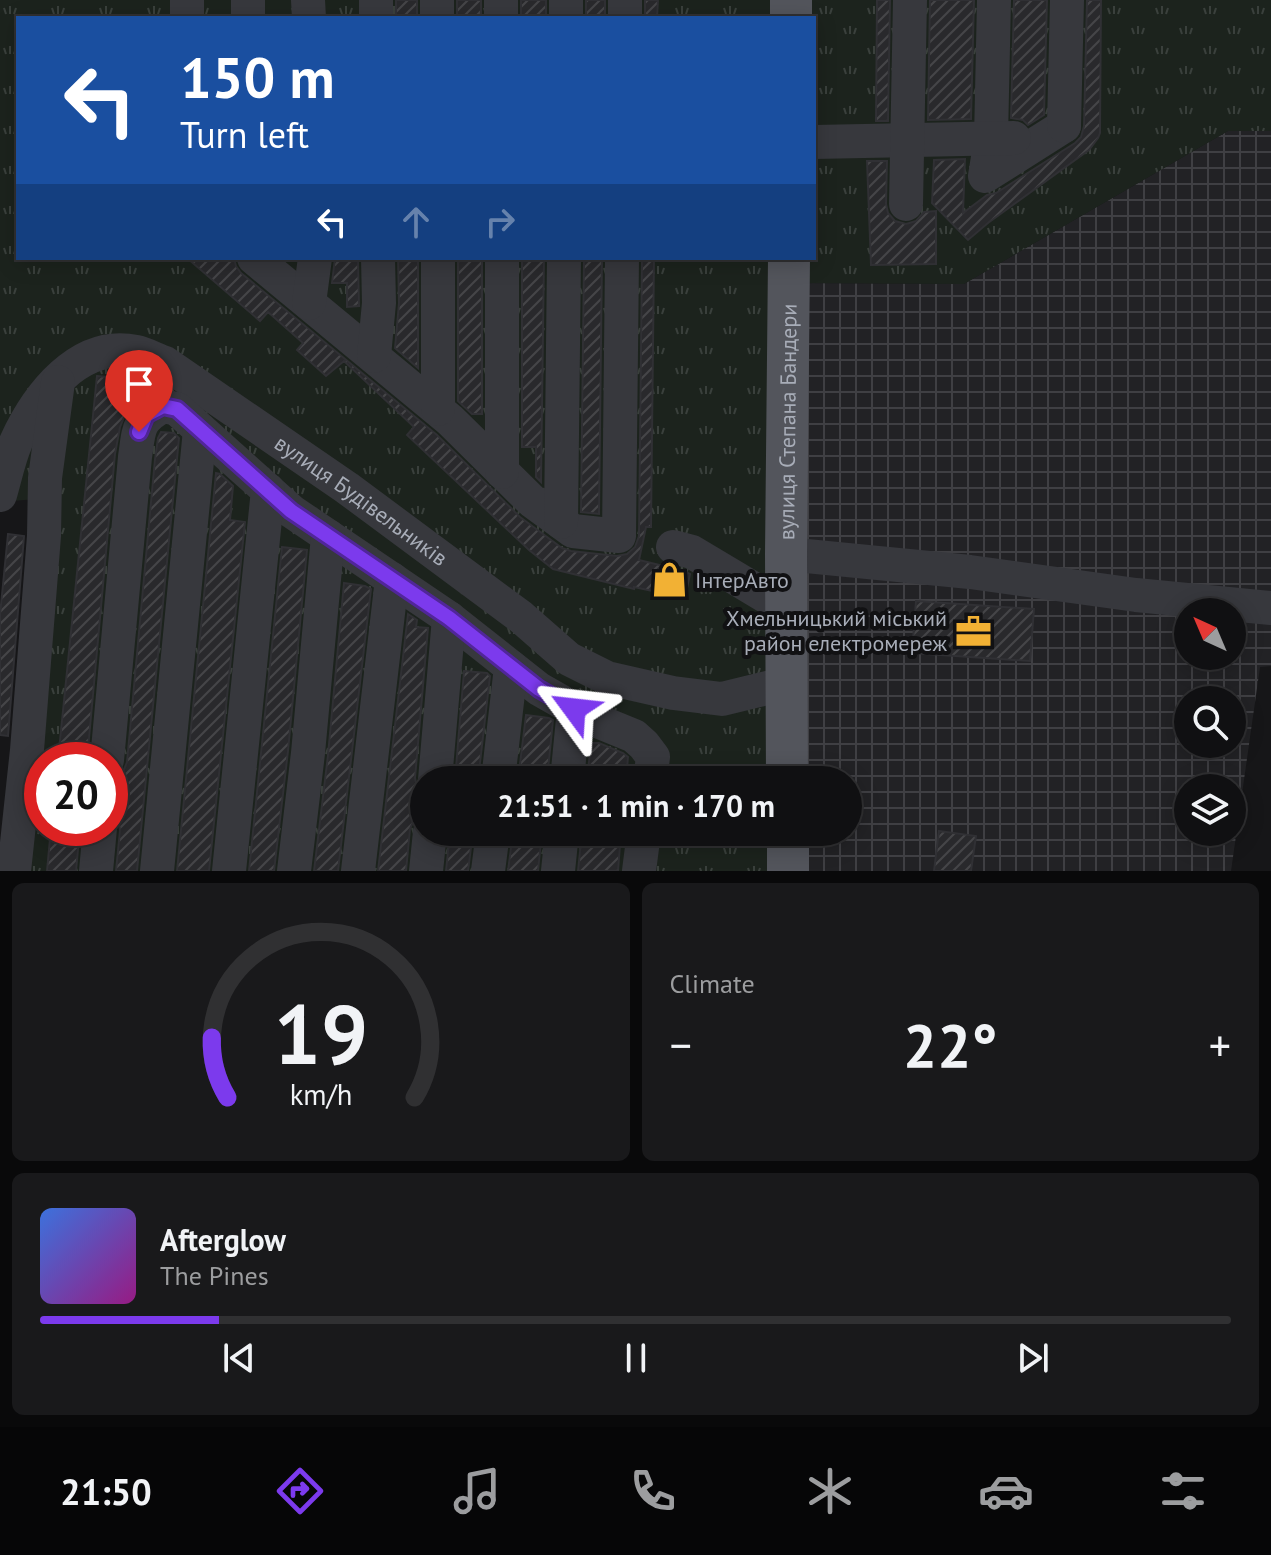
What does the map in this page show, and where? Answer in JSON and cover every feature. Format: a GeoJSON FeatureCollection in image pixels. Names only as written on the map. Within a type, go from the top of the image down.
{"type":"FeatureCollection","features":[{"type":"Feature","properties":{"kind":"main road","name":"вулиця Степана Бандери"},"geometry":{"type":"LineString","coordinates":[[787,766],[789,260]]}},
{"type":"Feature","properties":{"kind":"main road"},"geometry":{"type":"LineString","coordinates":[[788,846],[788,871]]}},
{"type":"Feature","properties":{"kind":"street"},"geometry":{"type":"LineString","coordinates":[[906,204],[910,0]]}},
{"type":"Feature","properties":{"kind":"street"},"geometry":{"type":"LineString","coordinates":[[994,0],[991,139],[985,176],[1064,126],[1067,0]]}},
{"type":"Feature","properties":{"kind":"street"},"geometry":{"type":"LineString","coordinates":[[816,142],[991,139]]}},
{"type":"Feature","properties":{"kind":"street"},"geometry":{"type":"LineString","coordinates":[[256,260],[438,409],[532,501],[573,531],[619,536],[622,260]]}},
{"type":"Feature","properties":{"kind":"street"},"geometry":{"type":"LineString","coordinates":[[309,303],[315,260]]}},
{"type":"Feature","properties":{"kind":"street"},"geometry":{"type":"LineString","coordinates":[[374,356],[379,303],[378,260]]}},
{"type":"Feature","properties":{"kind":"street"},"geometry":{"type":"LineString","coordinates":[[438,260],[438,409]]}},
{"type":"Feature","properties":{"kind":"street"},"geometry":{"type":"LineString","coordinates":[[502,260],[502,472]]}},
{"type":"Feature","properties":{"kind":"street"},"geometry":{"type":"LineString","coordinates":[[561,522],[564,260]]}},
{"type":"Feature","properties":{"kind":"street","name":"вулиця Будівельників"},"geometry":{"type":"LineString","coordinates":[[0,495],[15,445],[38,428],[41,398],[58,380],[83,361],[108,351],[136,352],[165,363],[347,488],[521,617],[569,659],[607,678],[673,693],[722,699],[787,683]]}},
{"type":"Feature","properties":{"kind":"street"},"geometry":{"type":"LineString","coordinates":[[109,742],[139,432],[146,415],[163,406],[177,409],[291,511],[449,618],[539,689],[590,718],[634,736],[653,757],[652,766]]}},
{"type":"Feature","properties":{"kind":"street"},"geometry":{"type":"LineString","coordinates":[[14,871],[44,536],[45,478],[38,428]]}},
{"type":"Feature","properties":{"kind":"street"},"geometry":{"type":"LineString","coordinates":[[157,871],[200,430]]}},
{"type":"Feature","properties":{"kind":"street"},"geometry":{"type":"LineString","coordinates":[[229,871],[268,490]]}},
{"type":"Feature","properties":{"kind":"street"},"geometry":{"type":"LineString","coordinates":[[294,871],[328,536]]}},
{"type":"Feature","properties":{"kind":"street"},"geometry":{"type":"LineString","coordinates":[[673,547],[692,552],[787,609]]}},
{"type":"Feature","properties":{"kind":"street"},"geometry":{"type":"LineString","coordinates":[[786,554],[970,572],[1136,595],[1271,608]]}},
{"type":"Feature","properties":{"kind":"street"},"geometry":{"type":"LineString","coordinates":[[358,871],[392,579]]}},
{"type":"Feature","properties":{"kind":"street"},"geometry":{"type":"LineString","coordinates":[[436,766],[449,618]]}},
{"type":"Feature","properties":{"kind":"street"},"geometry":{"type":"LineString","coordinates":[[500,766],[511,667]]}},
{"type":"Feature","properties":{"kind":"street"},"geometry":{"type":"LineString","coordinates":[[568,766],[574,709]]}},
{"type":"Feature","properties":{"kind":"street"},"geometry":{"type":"LineString","coordinates":[[96,871],[98,846]]}},
{"type":"Feature","properties":{"kind":"street"},"geometry":{"type":"LineString","coordinates":[[426,871],[429,846]]}},
{"type":"Feature","properties":{"kind":"street"},"geometry":{"type":"LineString","coordinates":[[488,871],[491,846]]}},
{"type":"Feature","properties":{"kind":"street"},"geometry":{"type":"LineString","coordinates":[[558,871],[561,846]]}},
{"type":"Feature","properties":{"kind":"street"},"geometry":{"type":"LineString","coordinates":[[639,871],[642,846]]}},
{"type":"Feature","properties":{"kind":"shaded area"},"geometry":{"type":"Polygon","coordinates":[[[1228,131],[1271,131],[1271,666],[1260,667],[1245,774],[1174,774],[1174,846],[1235,846],[1231,871],[795,871],[795,846],[862,846],[862,766],[794,766],[793,283],[964,284],[1228,131]]]}},
{"type":"Feature","properties":{"kind":"green space"},"geometry":{"type":"Polygon","coordinates":[[[0,0],[781,0],[781,16],[16,16],[16,260],[779,260],[777,766],[410,766],[410,846],[777,846],[778,871],[23,871],[25,846],[128,846],[128,742],[35,742],[59,497],[0,502],[0,0]]]}},
{"type":"Feature","properties":{"kind":"green space"},"geometry":{"type":"Polygon","coordinates":[[[799,0],[1271,0],[1271,131],[1228,131],[964,284],[793,283],[794,260],[816,260],[816,16],[799,16],[799,0]]]}},
{"type":"Feature","properties":{"kind":"building"},"geometry":{"type":"Polygon","coordinates":[[[396,0],[417,0],[417,16],[396,16],[396,0]]]}},
{"type":"Feature","properties":{"kind":"building"},"geometry":{"type":"Polygon","coordinates":[[[457,0],[481,0],[481,16],[457,16],[457,0]]]}},
{"type":"Feature","properties":{"kind":"building"},"geometry":{"type":"Polygon","coordinates":[[[521,0],[546,0],[546,16],[521,16],[521,0]]]}},
{"type":"Feature","properties":{"kind":"building"},"geometry":{"type":"Polygon","coordinates":[[[586,0],[605,0],[605,16],[586,16],[586,0]]]}},
{"type":"Feature","properties":{"kind":"building"},"geometry":{"type":"Polygon","coordinates":[[[645,0],[658,0],[657,16],[645,16],[645,0]]]}},
{"type":"Feature","properties":{"kind":"building"},"geometry":{"type":"Polygon","coordinates":[[[877,0],[890,0],[888,121],[876,121],[877,0]]]}},
{"type":"Feature","properties":{"kind":"building"},"geometry":{"type":"Polygon","coordinates":[[[930,0],[974,0],[971,119],[928,120],[930,0]]]}},
{"type":"Feature","properties":{"kind":"building"},"geometry":{"type":"Polygon","coordinates":[[[1014,0],[1047,0],[1044,115],[1028,125],[1023,120],[1011,118],[1014,0]]]}},
{"type":"Feature","properties":{"kind":"building"},"geometry":{"type":"Polygon","coordinates":[[[1087,0],[1101,0],[1098,138],[1089,150],[968,240],[932,203],[934,160],[965,159],[963,213],[1081,137],[1084,126],[1087,0]]]}},
{"type":"Feature","properties":{"kind":"building"},"geometry":{"type":"Polygon","coordinates":[[[867,161],[887,161],[886,204],[888,213],[895,221],[906,224],[916,221],[924,212],[936,211],[936,264],[871,265],[867,161]]]}},
{"type":"Feature","properties":{"kind":"building"},"geometry":{"type":"Polygon","coordinates":[[[189,260],[234,260],[241,273],[437,435],[520,517],[562,548],[617,556],[627,554],[635,547],[639,536],[642,260],[654,260],[651,527],[646,527],[639,560],[690,574],[685,598],[553,569],[407,435],[414,427],[344,361],[326,376],[297,350],[303,343],[268,312],[260,321],[189,260]]]}},
{"type":"Feature","properties":{"kind":"building"},"geometry":{"type":"Polygon","coordinates":[[[335,260],[358,260],[359,306],[347,307],[347,283],[332,283],[335,260]]]}},
{"type":"Feature","properties":{"kind":"building"},"geometry":{"type":"Polygon","coordinates":[[[398,260],[418,260],[418,368],[395,348],[399,303],[398,260]]]}},
{"type":"Feature","properties":{"kind":"building"},"geometry":{"type":"Polygon","coordinates":[[[458,260],[482,260],[482,414],[472,414],[458,401],[458,260]]]}},
{"type":"Feature","properties":{"kind":"building"},"geometry":{"type":"Polygon","coordinates":[[[522,260],[544,260],[541,482],[536,477],[536,447],[522,447],[522,260]]]}},
{"type":"Feature","properties":{"kind":"building"},"geometry":{"type":"Polygon","coordinates":[[[584,260],[602,260],[599,514],[581,512],[584,260]]]}},
{"type":"Feature","properties":{"kind":"building"},"geometry":{"type":"Polygon","coordinates":[[[97,376],[130,379],[127,410],[115,454],[89,742],[60,742],[97,376]]]}},
{"type":"Feature","properties":{"kind":"building"},"geometry":{"type":"Polygon","coordinates":[[[161,432],[174,433],[179,438],[137,871],[116,871],[118,846],[128,846],[128,751],[161,432]]]}},
{"type":"Feature","properties":{"kind":"building"},"geometry":{"type":"Polygon","coordinates":[[[216,473],[233,486],[230,520],[245,522],[209,871],[177,871],[216,473]]]}},
{"type":"Feature","properties":{"kind":"building"},"geometry":{"type":"Polygon","coordinates":[[[8,534],[24,536],[8,736],[0,735],[0,615],[8,534]]]}},
{"type":"Feature","properties":{"kind":"building"},"geometry":{"type":"Polygon","coordinates":[[[282,547],[307,550],[288,751],[274,871],[249,871],[282,547]]]}},
{"type":"Feature","properties":{"kind":"building"},"geometry":{"type":"Polygon","coordinates":[[[344,583],[371,589],[338,871],[314,871],[328,755],[344,583]]]}},
{"type":"Feature","properties":{"kind":"building"},"geometry":{"type":"Polygon","coordinates":[[[916,601],[1034,609],[1030,661],[912,653],[916,601]]]}},
{"type":"Feature","properties":{"kind":"building"},"geometry":{"type":"Polygon","coordinates":[[[408,614],[417,620],[416,627],[428,628],[416,766],[410,766],[406,871],[378,871],[408,614]]]}},
{"type":"Feature","properties":{"kind":"building"},"geometry":{"type":"Polygon","coordinates":[[[464,671],[487,673],[490,676],[480,766],[456,766],[464,671]]]}},
{"type":"Feature","properties":{"kind":"building"},"geometry":{"type":"Polygon","coordinates":[[[526,715],[553,720],[548,766],[520,766],[526,715]]]}},
{"type":"Feature","properties":{"kind":"building"},"geometry":{"type":"Polygon","coordinates":[[[591,743],[599,743],[628,757],[627,766],[589,766],[591,743]]]}},
{"type":"Feature","properties":{"kind":"building"},"geometry":{"type":"Polygon","coordinates":[[[939,831],[976,836],[971,871],[934,871],[939,831]]]}},
{"type":"Feature","properties":{"kind":"building"},"geometry":{"type":"Polygon","coordinates":[[[49,846],[78,846],[76,871],[47,871],[49,846]]]}},
{"type":"Feature","properties":{"kind":"building"},"geometry":{"type":"Polygon","coordinates":[[[449,846],[471,846],[468,871],[446,871],[449,846]]]}},
{"type":"Feature","properties":{"kind":"building"},"geometry":{"type":"Polygon","coordinates":[[[511,846],[541,846],[538,871],[508,871],[511,846]]]}},
{"type":"Feature","properties":{"kind":"building"},"geometry":{"type":"Polygon","coordinates":[[[581,846],[620,846],[618,871],[578,871],[581,846]]]}},
{"type":"Feature","properties":{"kind":"place","name":"ІнтерАвто"},"geometry":{"type":"Point","coordinates":[669,580]}},
{"type":"Feature","properties":{"kind":"place","name":"Хмельницький міський район електромереж"},"geometry":{"type":"Point","coordinates":[973,631]}},
{"type":"Feature","properties":{"kind":"route"},"geometry":{"type":"LineString","coordinates":[[139,432],[146,415],[163,406],[177,409],[291,511],[449,618],[539,689],[574,709]]}}]}
